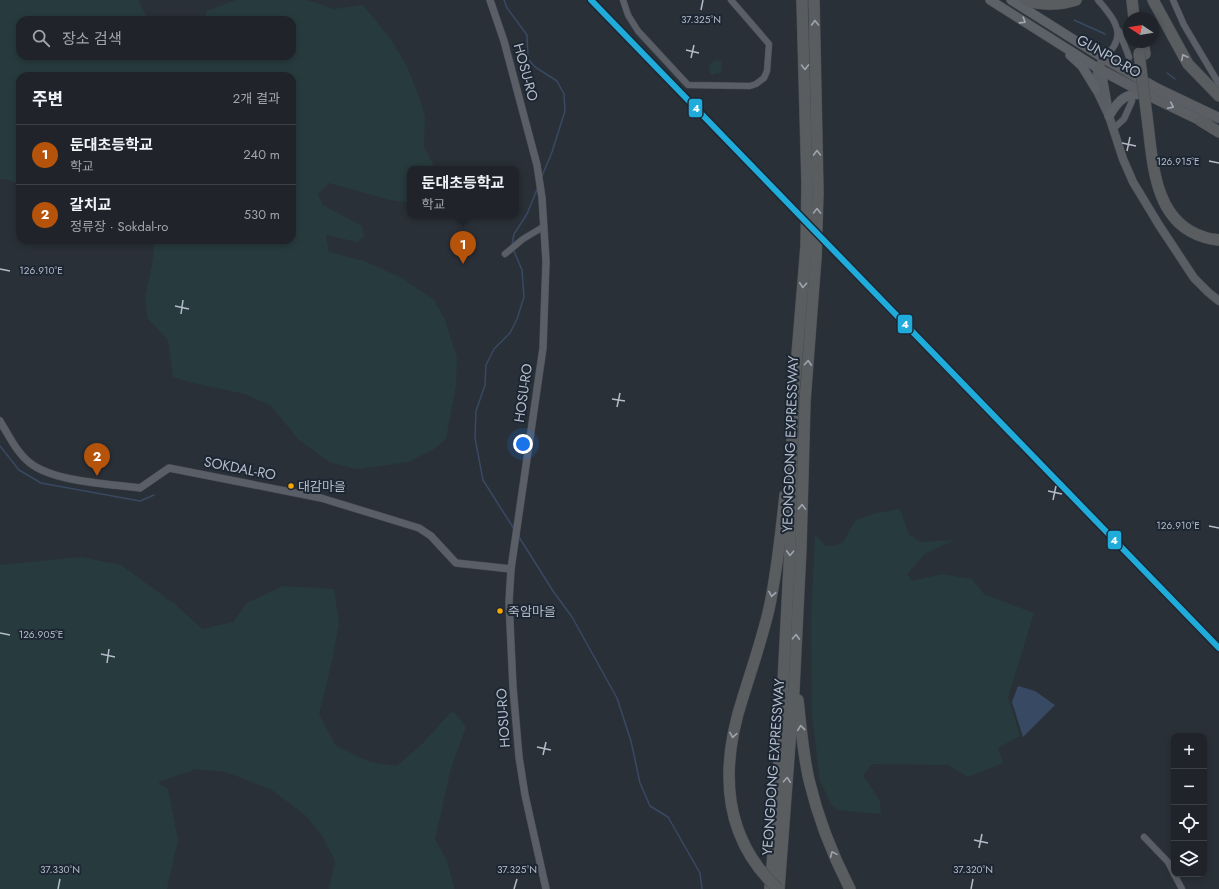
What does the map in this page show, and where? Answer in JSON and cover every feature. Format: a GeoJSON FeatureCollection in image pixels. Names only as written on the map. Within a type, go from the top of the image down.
{"type":"FeatureCollection","features":[{"type":"Feature","properties":{"kind":"highway","name":"YEONGDONG EXPRESSWAY"},"geometry":{"type":"LineString","coordinates":[[770,889],[776,819],[790,547],[793,402],[806,246],[807,184],[802,0]]}},
{"type":"Feature","properties":{"kind":"highway","name":"YEONGDONG EXPRESSWAY"},"geometry":{"type":"LineString","coordinates":[[778,889],[795,666],[801,547],[805,401],[816,257],[818,192],[814,0]]}},
{"type":"Feature","properties":{"kind":"highway"},"geometry":{"type":"LineString","coordinates":[[1026,0],[1035,3],[1057,4],[1076,0]]}},
{"type":"Feature","properties":{"kind":"highway"},"geometry":{"type":"LineString","coordinates":[[1132,0],[1133,12]]}},
{"type":"Feature","properties":{"kind":"highway"},"geometry":{"type":"LineString","coordinates":[[1138,0],[1139,12]]}},
{"type":"Feature","properties":{"kind":"highway"},"geometry":{"type":"LineString","coordinates":[[1153,0],[1188,64],[1219,96]]}},
{"type":"Feature","properties":{"kind":"highway"},"geometry":{"type":"LineString","coordinates":[[1138,51],[1150,118],[1168,198],[1176,211],[1192,225],[1205,231],[1219,232]]}},
{"type":"Feature","properties":{"kind":"highway","name":"GUNPO-RO"},"geometry":{"type":"LineString","coordinates":[[1104,58],[1158,89],[1219,118]]}},
{"type":"Feature","properties":{"kind":"highway","name":"GUNPO-RO"},"geometry":{"type":"LineString","coordinates":[[1100,69],[1154,98],[1219,128]]}},
{"type":"Feature","properties":{"kind":"highway"},"geometry":{"type":"LineString","coordinates":[[1150,118],[1155,172],[1162,199],[1169,213],[1178,223],[1189,230],[1204,237],[1219,240]]}},
{"type":"Feature","properties":{"kind":"highway"},"geometry":{"type":"LineString","coordinates":[[1201,121],[1219,132]]}},
{"type":"Feature","properties":{"kind":"highway"},"geometry":{"type":"LineString","coordinates":[[778,889],[747,852],[739,833],[732,806],[729,782],[733,734],[761,641],[772,593],[780,537],[793,402]]}},
{"type":"Feature","properties":{"kind":"highway"},"geometry":{"type":"LineString","coordinates":[[795,666],[803,744],[809,779],[818,813],[828,841],[850,889]]}},
{"type":"Feature","properties":{"kind":"main road","name":"GUNPO-RO"},"geometry":{"type":"LineString","coordinates":[[990,0],[1100,69]]}},
{"type":"Feature","properties":{"kind":"main road","name":"GUNPO-RO"},"geometry":{"type":"LineString","coordinates":[[1011,0],[1104,58]]}},
{"type":"Feature","properties":{"kind":"main road"},"geometry":{"type":"LineString","coordinates":[[1068,49],[1068,54],[1082,66],[1096,89],[1109,116],[1133,182],[1194,278],[1219,301]]}},
{"type":"Feature","properties":{"kind":"main road"},"geometry":{"type":"LineString","coordinates":[[1096,89],[1096,73],[1100,69],[1104,58]]}},
{"type":"Feature","properties":{"kind":"main road"},"geometry":{"type":"LineString","coordinates":[[1100,69],[1109,108],[1109,116]]}},
{"type":"Feature","properties":{"kind":"main road"},"geometry":{"type":"LineString","coordinates":[[1109,116],[1117,103],[1128,96],[1138,94],[1154,98]]}},
{"type":"Feature","properties":{"kind":"street","name":"HOSU-RO"},"geometry":{"type":"LineString","coordinates":[[490,0],[504,41],[537,165],[542,198],[546,261],[543,348],[511,569],[509,602],[519,757],[525,795],[546,889]]}},
{"type":"Feature","properties":{"kind":"street"},"geometry":{"type":"LineString","coordinates":[[623,0],[628,15],[638,31],[688,85],[750,86],[756,84],[764,78],[767,71],[768,44],[731,0]]}},
{"type":"Feature","properties":{"kind":"street"},"geometry":{"type":"LineString","coordinates":[[1098,0],[1138,51]]}},
{"type":"Feature","properties":{"kind":"street"},"geometry":{"type":"LineString","coordinates":[[1173,0],[1184,25],[1219,84]]}},
{"type":"Feature","properties":{"kind":"street"},"geometry":{"type":"LineString","coordinates":[[1104,58],[1115,45],[1118,33],[1115,22]]}},
{"type":"Feature","properties":{"kind":"street"},"geometry":{"type":"LineString","coordinates":[[1113,129],[1124,119],[1133,103],[1132,101]]}},
{"type":"Feature","properties":{"kind":"street"},"geometry":{"type":"LineString","coordinates":[[505,254],[523,239],[543,227]]}},
{"type":"Feature","properties":{"kind":"street","name":"SOKDAL-RO"},"geometry":{"type":"LineString","coordinates":[[0,421],[18,451],[41,471],[78,480],[140,488],[169,468],[304,494],[322,498],[419,528],[431,536],[456,563],[511,569]]}},
{"type":"Feature","properties":{"kind":"street"},"geometry":{"type":"LineString","coordinates":[[1144,837],[1168,862],[1171,868]]}},
{"type":"Feature","properties":{"kind":"street"},"geometry":{"type":"LineString","coordinates":[[1176,877],[1182,889]]}},
{"type":"Feature","properties":{"kind":"green space"},"geometry":{"type":"Polygon","coordinates":[[[0,0],[138,0],[146,16],[16,16],[16,60],[296,60],[296,16],[205,16],[207,11],[236,0],[307,0],[334,9],[363,5],[390,38],[407,66],[425,117],[424,147],[433,166],[407,166],[407,203],[390,200],[329,183],[318,194],[323,205],[362,226],[364,237],[357,242],[326,235],[329,252],[364,261],[402,278],[434,300],[445,320],[457,358],[456,386],[446,439],[434,449],[409,462],[357,469],[329,462],[298,439],[271,406],[245,394],[173,377],[168,340],[148,319],[145,298],[155,244],[296,244],[296,72],[16,72],[16,183],[0,179],[0,0]]]}},
{"type":"Feature","properties":{"kind":"green space"},"geometry":{"type":"Polygon","coordinates":[[[715,60],[722,61],[721,74],[717,73],[712,75],[710,73],[709,66],[715,60]]]}},
{"type":"Feature","properties":{"kind":"green space"},"geometry":{"type":"Polygon","coordinates":[[[900,509],[909,534],[920,542],[953,540],[925,554],[907,574],[912,581],[942,574],[972,579],[984,594],[1034,613],[1008,697],[1020,736],[998,748],[1003,763],[968,777],[948,765],[872,764],[863,775],[880,801],[881,814],[838,810],[831,804],[820,781],[812,714],[811,622],[815,534],[826,546],[834,546],[843,542],[855,521],[872,514],[900,509]]]}},
{"type":"Feature","properties":{"kind":"green space"},"geometry":{"type":"Polygon","coordinates":[[[81,557],[121,565],[176,605],[202,629],[233,622],[247,603],[283,586],[334,589],[339,623],[332,661],[319,714],[336,746],[370,762],[397,766],[424,742],[451,712],[455,713],[466,727],[451,768],[435,839],[447,861],[454,889],[329,889],[335,861],[321,834],[306,816],[272,790],[226,772],[196,769],[158,782],[168,789],[178,840],[167,889],[0,889],[0,565],[81,557]]]}},
{"type":"Feature","properties":{"kind":"water"},"geometry":{"type":"Polygon","coordinates":[[[1018,686],[1035,691],[1055,705],[1023,737],[1012,702],[1018,686]]]}},
{"type":"Feature","properties":{"kind":"waterway"},"geometry":{"type":"LineString","coordinates":[[504,0],[507,8],[527,35],[528,59],[535,67],[557,81],[564,94],[565,111],[552,152],[542,176]]}},
{"type":"Feature","properties":{"kind":"waterway"},"geometry":{"type":"LineString","coordinates":[[1074,20],[1105,34]]}},
{"type":"Feature","properties":{"kind":"waterway"},"geometry":{"type":"LineString","coordinates":[[1167,73],[1175,79]]}},
{"type":"Feature","properties":{"kind":"waterway"},"geometry":{"type":"LineString","coordinates":[[512,245],[514,234],[527,214],[538,187]]}},
{"type":"Feature","properties":{"kind":"waterway"},"geometry":{"type":"LineString","coordinates":[[513,249],[522,270],[524,297],[517,319],[510,333],[494,349],[486,365],[485,385],[476,411],[475,438],[483,480],[514,529]]}},
{"type":"Feature","properties":{"kind":"waterway"},"geometry":{"type":"LineString","coordinates":[[0,446],[19,470],[41,483],[140,501],[154,495]]}},
{"type":"Feature","properties":{"kind":"waterway"},"geometry":{"type":"LineString","coordinates":[[519,537],[553,591],[572,617],[617,698],[631,741],[640,783],[650,806],[668,817],[700,873],[702,889]]}},
{"type":"Feature","properties":{"kind":"tunnel"},"geometry":{"type":"LineString","coordinates":[[1129,57],[1130,75]]}},
{"type":"Feature","properties":{"kind":"transit line","name":"4"},"geometry":{"type":"LineString","coordinates":[[591,0],[1219,648]]}},
{"type":"Feature","properties":{"kind":"place","name":"둔대초등학교"},"geometry":{"type":"Point","coordinates":[463,264]}},
{"type":"Feature","properties":{"kind":"place","name":"갈치교"},"geometry":{"type":"Point","coordinates":[97,476]}},
{"type":"Feature","properties":{"kind":"place","name":"대감마을"},"geometry":{"type":"Point","coordinates":[291,486]}},
{"type":"Feature","properties":{"kind":"place","name":"죽암마을"},"geometry":{"type":"Point","coordinates":[500,611]}}]}
